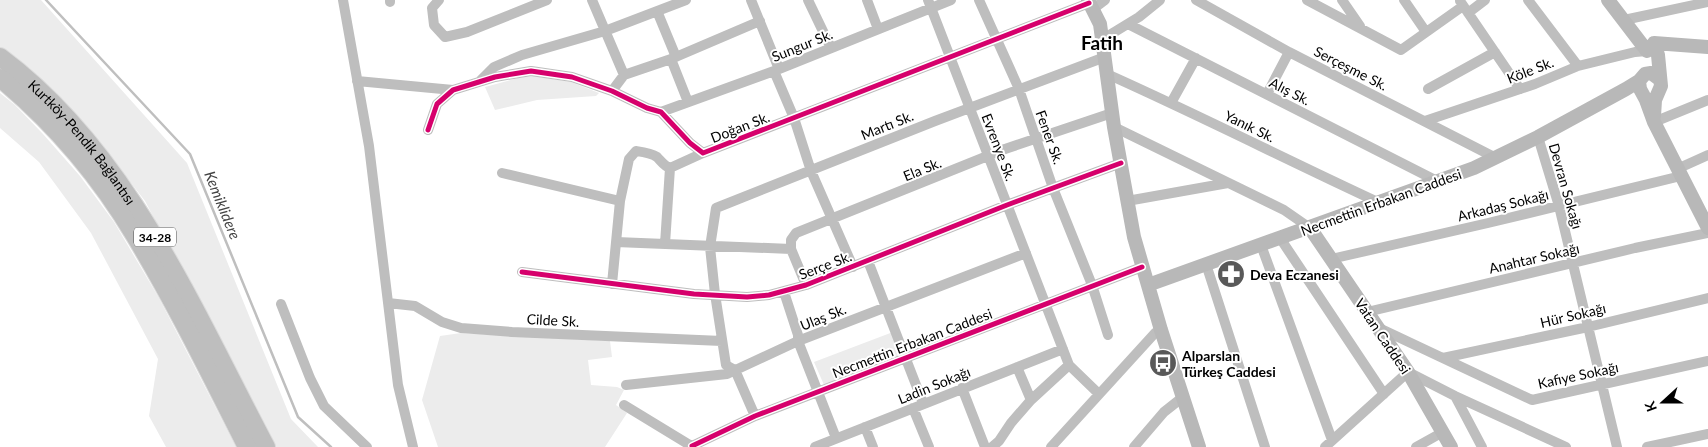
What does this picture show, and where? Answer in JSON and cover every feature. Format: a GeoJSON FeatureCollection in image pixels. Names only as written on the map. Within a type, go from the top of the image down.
{"type":"FeatureCollection","features":[{"type":"Feature","properties":{"kind":"highway","name":"Kurtköy-Pendik Bağlantısı"},"geometry":{"type":"LineString","coordinates":[[0,57],[36,88],[79,132],[150,228],[266,447]]}},
{"type":"Feature","properties":{"kind":"highway","name":"Kurtköy-Pendik Bağlantısı"},"geometry":{"type":"LineString","coordinates":[[0,78],[23,97],[77,155],[135,234],[247,447]]}},
{"type":"Feature","properties":{"kind":"street"},"geometry":{"type":"LineString","coordinates":[[439,0],[432,8],[434,25],[445,37],[467,32],[547,0]]}},
{"type":"Feature","properties":{"kind":"street"},"geometry":{"type":"LineString","coordinates":[[592,0],[624,75]]}},
{"type":"Feature","properties":{"kind":"street"},"geometry":{"type":"LineString","coordinates":[[477,83],[494,67],[522,55],[605,31],[686,0]]}},
{"type":"Feature","properties":{"kind":"street"},"geometry":{"type":"LineString","coordinates":[[751,0],[760,21],[811,171],[853,267]]}},
{"type":"Feature","properties":{"kind":"street"},"geometry":{"type":"LineString","coordinates":[[808,0],[830,48]]}},
{"type":"Feature","properties":{"kind":"street"},"geometry":{"type":"LineString","coordinates":[[867,0],[878,29]]}},
{"type":"Feature","properties":{"kind":"street","name":"Sungur Sk."},"geometry":{"type":"LineString","coordinates":[[661,112],[776,70],[878,29],[929,4],[951,0]]}},
{"type":"Feature","properties":{"kind":"street","name":"Fener Sk."},"geometry":{"type":"LineString","coordinates":[[979,0],[1019,89],[1035,139],[1092,285],[1108,335]]}},
{"type":"Feature","properties":{"kind":"street","name":"Doğan Sk."},"geometry":{"type":"LineString","coordinates":[[452,90],[495,77],[531,71],[572,77],[612,91],[647,108],[661,112],[703,153],[1090,4],[1105,0]]}},
{"type":"Feature","properties":{"kind":"street"},"geometry":{"type":"LineString","coordinates":[[1103,39],[1139,17],[1160,0]]}},
{"type":"Feature","properties":{"kind":"street","name":"Serçeşme Sk."},"geometry":{"type":"LineString","coordinates":[[1196,0],[1289,52],[1496,158]]}},
{"type":"Feature","properties":{"kind":"street"},"geometry":{"type":"LineString","coordinates":[[1306,0],[1401,50],[1463,6],[1484,0]]}},
{"type":"Feature","properties":{"kind":"street"},"geometry":{"type":"LineString","coordinates":[[1342,0],[1362,29]]}},
{"type":"Feature","properties":{"kind":"street"},"geometry":{"type":"LineString","coordinates":[[1404,0],[1426,32]]}},
{"type":"Feature","properties":{"kind":"street"},"geometry":{"type":"LineString","coordinates":[[1528,0],[1578,66]]}},
{"type":"Feature","properties":{"kind":"street"},"geometry":{"type":"LineString","coordinates":[[1608,0],[1624,20],[1653,49],[1666,52],[1708,52]]}},
{"type":"Feature","properties":{"kind":"street"},"geometry":{"type":"LineString","coordinates":[[344,1],[369,146],[398,385],[413,447]]}},
{"type":"Feature","properties":{"kind":"street"},"geometry":{"type":"LineString","coordinates":[[1624,20],[1708,2]]}},
{"type":"Feature","properties":{"kind":"street","name":"Evrenye Sk."},"geometry":{"type":"LineString","coordinates":[[929,4],[1069,365]]}},
{"type":"Feature","properties":{"kind":"street"},"geometry":{"type":"LineString","coordinates":[[1090,4],[1100,24],[1103,39],[1120,163],[1142,267],[1199,447]]}},
{"type":"Feature","properties":{"kind":"street"},"geometry":{"type":"LineString","coordinates":[[1463,6],[1520,89]]}},
{"type":"Feature","properties":{"kind":"street"},"geometry":{"type":"LineString","coordinates":[[657,11],[688,102]]}},
{"type":"Feature","properties":{"kind":"street"},"geometry":{"type":"LineString","coordinates":[[612,91],[624,75],[673,58],[760,21]]}},
{"type":"Feature","properties":{"kind":"street","name":"Alış Sk."},"geometry":{"type":"LineString","coordinates":[[1128,24],[1439,182]]}},
{"type":"Feature","properties":{"kind":"street"},"geometry":{"type":"LineString","coordinates":[[1653,49],[1708,47]]}},
{"type":"Feature","properties":{"kind":"street"},"geometry":{"type":"LineString","coordinates":[[1653,49],[1642,85],[1654,122],[1706,220]]}},
{"type":"Feature","properties":{"kind":"street"},"geometry":{"type":"LineString","coordinates":[[1653,49],[1658,85],[1654,122]]}},
{"type":"Feature","properties":{"kind":"street","name":"Köle Sk."},"geometry":{"type":"LineString","coordinates":[[1425,121],[1520,89],[1578,66],[1653,49]]}},
{"type":"Feature","properties":{"kind":"street"},"geometry":{"type":"LineString","coordinates":[[1267,94],[1289,52]]}},
{"type":"Feature","properties":{"kind":"street"},"geometry":{"type":"LineString","coordinates":[[1428,89],[1495,52]]}},
{"type":"Feature","properties":{"kind":"street","name":"Martı Sk."},"geometry":{"type":"LineString","coordinates":[[710,247],[716,208],[1105,56]]}},
{"type":"Feature","properties":{"kind":"street"},"geometry":{"type":"LineString","coordinates":[[1171,102],[1196,58]]}},
{"type":"Feature","properties":{"kind":"street"},"geometry":{"type":"LineString","coordinates":[[1642,85],[1651,73],[1658,85]]}},
{"type":"Feature","properties":{"kind":"street","name":"Yanık Sk."},"geometry":{"type":"LineString","coordinates":[[1107,74],[1171,102],[1273,153],[1380,203]]}},
{"type":"Feature","properties":{"kind":"street"},"geometry":{"type":"LineString","coordinates":[[357,81],[452,90]]}},
{"type":"Feature","properties":{"kind":"street","name":"Necmettin Erbakan Caddesi"},"geometry":{"type":"LineString","coordinates":[[1148,285],[1439,182],[1496,158],[1606,100],[1642,85],[1652,95],[1658,85]]}},
{"type":"Feature","properties":{"kind":"street"},"geometry":{"type":"LineString","coordinates":[[428,130],[436,104],[452,90]]}},
{"type":"Feature","properties":{"kind":"street"},"geometry":{"type":"LineString","coordinates":[[1654,122],[1708,100]]}},
{"type":"Feature","properties":{"kind":"street","name":"Ela Sk."},"geometry":{"type":"LineString","coordinates":[[792,249],[790,240],[796,233],[988,156],[1112,113]]}},
{"type":"Feature","properties":{"kind":"street"},"geometry":{"type":"LineString","coordinates":[[1114,127],[1284,210],[1310,228]]}},
{"type":"Feature","properties":{"kind":"street","name":"Devran Sokağı"},"geometry":{"type":"LineString","coordinates":[[1538,137],[1559,206],[1617,447]]}},
{"type":"Feature","properties":{"kind":"street"},"geometry":{"type":"LineString","coordinates":[[612,284],[620,201],[629,159],[636,151],[655,156],[666,167],[670,168],[703,153]]}},
{"type":"Feature","properties":{"kind":"street","name":"Arkadaş Sokağı"},"geometry":{"type":"LineString","coordinates":[[1331,259],[1559,206],[1679,172],[1708,155]]}},
{"type":"Feature","properties":{"kind":"street","name":"Serçe Sk."},"geometry":{"type":"LineString","coordinates":[[522,272],[694,294],[747,297],[784,292],[1120,163]]}},
{"type":"Feature","properties":{"kind":"street"},"geometry":{"type":"LineString","coordinates":[[665,244],[670,168]]}},
{"type":"Feature","properties":{"kind":"street"},"geometry":{"type":"LineString","coordinates":[[502,173],[620,201]]}},
{"type":"Feature","properties":{"kind":"street"},"geometry":{"type":"LineString","coordinates":[[1127,202],[1228,183]]}},
{"type":"Feature","properties":{"kind":"street","name":"Vatan Caddesi"},"geometry":{"type":"LineString","coordinates":[[1310,228],[1408,372],[1451,447]]}},
{"type":"Feature","properties":{"kind":"street","name":"Anahtar Sokağı"},"geometry":{"type":"LineString","coordinates":[[1367,312],[1635,248],[1708,233]]}},
{"type":"Feature","properties":{"kind":"street"},"geometry":{"type":"LineString","coordinates":[[1280,238],[1384,394]]}},
{"type":"Feature","properties":{"kind":"street"},"geometry":{"type":"LineString","coordinates":[[616,242],[792,249],[806,285]]}},
{"type":"Feature","properties":{"kind":"street"},"geometry":{"type":"LineString","coordinates":[[1261,245],[1329,444],[1408,372],[1455,396],[1566,447]]}},
{"type":"Feature","properties":{"kind":"street"},"geometry":{"type":"LineString","coordinates":[[710,247],[726,365],[735,370],[755,416]]}},
{"type":"Feature","properties":{"kind":"street","name":"Ulaş Sk."},"geometry":{"type":"LineString","coordinates":[[626,385],[727,374],[798,341],[1026,253]]}},
{"type":"Feature","properties":{"kind":"street"},"geometry":{"type":"LineString","coordinates":[[868,261],[924,403]]}},
{"type":"Feature","properties":{"kind":"street"},"geometry":{"type":"LineString","coordinates":[[1206,264],[1265,447]]}},
{"type":"Feature","properties":{"kind":"street","name":"Necmettin Erbakan Caddesi"},"geometry":{"type":"LineString","coordinates":[[693,447],[755,416],[1142,267]]}},
{"type":"Feature","properties":{"kind":"street"},"geometry":{"type":"LineString","coordinates":[[784,292],[798,335],[798,341],[836,438]]}},
{"type":"Feature","properties":{"kind":"street","name":"Hür Sokağı"},"geometry":{"type":"LineString","coordinates":[[1444,358],[1588,327],[1708,298]]}},
{"type":"Feature","properties":{"kind":"street","name":"Cilde Sk."},"geometry":{"type":"LineString","coordinates":[[388,302],[415,306],[442,322],[461,328],[722,341]]}},
{"type":"Feature","properties":{"kind":"street"},"geometry":{"type":"LineString","coordinates":[[281,304],[310,378],[324,406],[367,447]]}},
{"type":"Feature","properties":{"kind":"street","name":"Kafiye Sokağı"},"geometry":{"type":"LineString","coordinates":[[1378,328],[1532,400],[1708,361]]}},
{"type":"Feature","properties":{"kind":"street"},"geometry":{"type":"LineString","coordinates":[[1054,446],[1098,394],[1156,332],[1161,330]]}},
{"type":"Feature","properties":{"kind":"street","name":"Ladin Sokağı"},"geometry":{"type":"LineString","coordinates":[[815,447],[1063,349]]}},
{"type":"Feature","properties":{"kind":"street"},"geometry":{"type":"LineString","coordinates":[[992,447],[999,441],[1011,423],[1031,400],[1069,365],[1098,394]]}},
{"type":"Feature","properties":{"kind":"street"},"geometry":{"type":"LineString","coordinates":[[1017,367],[1031,400]]}},
{"type":"Feature","properties":{"kind":"street"},"geometry":{"type":"LineString","coordinates":[[962,388],[985,447]]}},
{"type":"Feature","properties":{"kind":"street"},"geometry":{"type":"LineString","coordinates":[[1455,396],[1482,447]]}},
{"type":"Feature","properties":{"kind":"street"},"geometry":{"type":"LineString","coordinates":[[1134,447],[1164,412],[1183,398]]}},
{"type":"Feature","properties":{"kind":"street"},"geometry":{"type":"LineString","coordinates":[[624,405],[693,447]]}},
{"type":"Feature","properties":{"kind":"street"},"geometry":{"type":"LineString","coordinates":[[913,408],[928,447]]}},
{"type":"Feature","properties":{"kind":"street"},"geometry":{"type":"LineString","coordinates":[[865,427],[873,447]]}},
{"type":"Feature","properties":{"kind":"street"},"geometry":{"type":"LineString","coordinates":[[1416,447],[1443,432]]}},
{"type":"Feature","properties":{"kind":"street"},"geometry":{"type":"LineString","coordinates":[[1647,447],[1708,434]]}},
{"type":"Feature","properties":{"kind":"shaded area"},"geometry":{"type":"Polygon","coordinates":[[[0,0],[41,0],[187,163],[291,419],[318,447],[276,447],[145,201],[97,139],[63,102],[26,66],[0,47],[0,0]]]}},
{"type":"Feature","properties":{"kind":"shaded area"},"geometry":{"type":"Polygon","coordinates":[[[533,76],[571,82],[599,93],[596,96],[537,100],[495,110],[485,87],[533,76]]]}},
{"type":"Feature","properties":{"kind":"shaded area"},"geometry":{"type":"Polygon","coordinates":[[[0,93],[15,105],[43,134],[80,176],[114,222],[159,298],[236,447],[166,447],[149,416],[158,359],[91,233],[39,162],[0,128],[0,93]]]}},
{"type":"Feature","properties":{"kind":"shaded area"},"geometry":{"type":"Polygon","coordinates":[[[893,332],[902,355],[824,385],[814,362],[893,332]]]}},
{"type":"Feature","properties":{"kind":"shaded area"},"geometry":{"type":"Polygon","coordinates":[[[461,333],[610,341],[612,357],[588,360],[591,385],[617,387],[624,390],[616,405],[627,413],[605,447],[438,447],[422,400],[440,336],[461,333]]]}},
{"type":"Feature","properties":{"kind":"waterway","name":"Kemiklidere"},"geometry":{"type":"LineString","coordinates":[[46,0],[190,154],[298,417],[331,447]]}},
{"type":"Feature","properties":{"kind":"cycle path"},"geometry":{"type":"LineString","coordinates":[[428,130],[437,104],[453,90],[495,77],[531,71],[572,77],[612,91],[647,108],[661,112],[690,143],[703,153],[1089,3]]}},
{"type":"Feature","properties":{"kind":"cycle path"},"geometry":{"type":"LineString","coordinates":[[522,272],[694,294],[747,297],[769,295],[806,285],[1007,205],[1121,163]]}},
{"type":"Feature","properties":{"kind":"cycle path"},"geometry":{"type":"LineString","coordinates":[[692,446],[755,416],[1142,267]]}},
{"type":"Feature","properties":{"kind":"place","name":"Deva Eczanesi"},"geometry":{"type":"Point","coordinates":[1231,274]}},
{"type":"Feature","properties":{"kind":"place","name":"Alparslan Türkeş Caddesi"},"geometry":{"type":"Point","coordinates":[1163,363]}},
{"type":"Feature","properties":{"kind":"district","name":"Fatih"},"geometry":{"type":"Point","coordinates":[1102,42]}}]}
